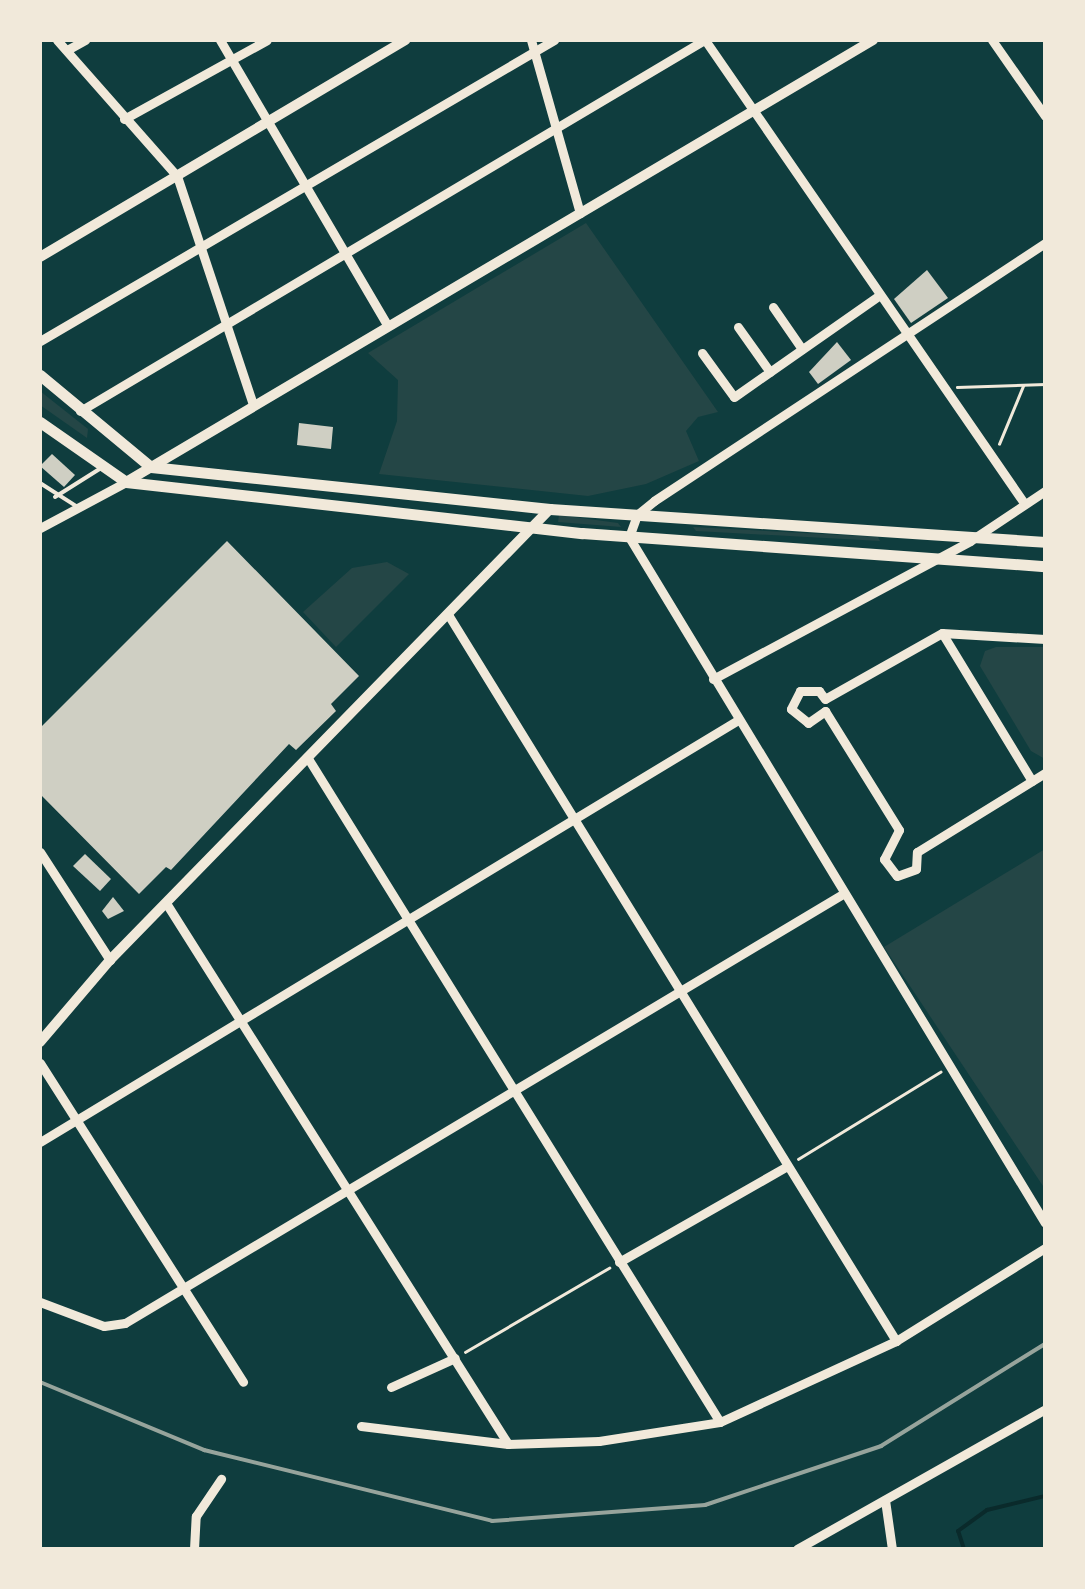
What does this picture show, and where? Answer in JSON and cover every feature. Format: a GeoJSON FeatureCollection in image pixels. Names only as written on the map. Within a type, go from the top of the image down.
{"type":"FeatureCollection","features":[{"type":"Feature","properties":{"kind":"main road"},"geometry":{"type":"LineString","coordinates":[[40,375],[151,467],[550,509],[1045,542]]}},
{"type":"Feature","properties":{"kind":"main road"},"geometry":{"type":"LineString","coordinates":[[40,422],[126,482],[629,537],[931,562],[1045,566]]}},
{"type":"Feature","properties":{"kind":"street"},"geometry":{"type":"LineString","coordinates":[[58,40],[177,176],[253,404]]}},
{"type":"Feature","properties":{"kind":"street"},"geometry":{"type":"LineString","coordinates":[[66,50],[85,40]]}},
{"type":"Feature","properties":{"kind":"street"},"geometry":{"type":"LineString","coordinates":[[220,40],[388,325]]}},
{"type":"Feature","properties":{"kind":"street"},"geometry":{"type":"LineString","coordinates":[[124,119],[267,40]]}},
{"type":"Feature","properties":{"kind":"street"},"geometry":{"type":"LineString","coordinates":[[40,257],[406,40]]}},
{"type":"Feature","properties":{"kind":"street"},"geometry":{"type":"LineString","coordinates":[[531,40],[580,213]]}},
{"type":"Feature","properties":{"kind":"street"},"geometry":{"type":"LineString","coordinates":[[40,340],[554,40]]}},
{"type":"Feature","properties":{"kind":"street"},"geometry":{"type":"LineString","coordinates":[[80,411],[226,320],[704,40],[877,297],[1024,503]]}},
{"type":"Feature","properties":{"kind":"street"},"geometry":{"type":"LineString","coordinates":[[40,528],[126,482],[873,40]]}},
{"type":"Feature","properties":{"kind":"street"},"geometry":{"type":"LineString","coordinates":[[992,40],[1045,116]]}},
{"type":"Feature","properties":{"kind":"street"},"geometry":{"type":"LineString","coordinates":[[1045,243],[903,334],[638,515],[629,537],[841,895],[1045,1223]]}},
{"type":"Feature","properties":{"kind":"street"},"geometry":{"type":"LineString","coordinates":[[702,353],[734,396],[877,297]]}},
{"type":"Feature","properties":{"kind":"street"},"geometry":{"type":"LineString","coordinates":[[773,307],[802,349]]}},
{"type":"Feature","properties":{"kind":"street"},"geometry":{"type":"LineString","coordinates":[[738,327],[770,372]]}},
{"type":"Feature","properties":{"kind":"street"},"geometry":{"type":"LineString","coordinates":[[713,679],[970,540],[1045,491]]}},
{"type":"Feature","properties":{"kind":"street"},"geometry":{"type":"LineString","coordinates":[[40,1042],[110,960],[536,528],[550,509]]}},
{"type":"Feature","properties":{"kind":"street"},"geometry":{"type":"LineString","coordinates":[[449,616],[577,820],[784,1168],[896,1341]]}},
{"type":"Feature","properties":{"kind":"street"},"geometry":{"type":"LineString","coordinates":[[1045,639],[942,633],[825,699],[819,692],[800,691],[792,702],[794,716],[808,723],[825,710],[899,830],[884,860],[897,876],[916,868],[917,852],[1045,773]]}},
{"type":"Feature","properties":{"kind":"street"},"geometry":{"type":"LineString","coordinates":[[942,633],[1032,781]]}},
{"type":"Feature","properties":{"kind":"street"},"geometry":{"type":"LineString","coordinates":[[40,1142],[242,1016],[577,820],[738,720]]}},
{"type":"Feature","properties":{"kind":"street"},"geometry":{"type":"LineString","coordinates":[[309,760],[411,918],[720,1422]]}},
{"type":"Feature","properties":{"kind":"street"},"geometry":{"type":"LineString","coordinates":[[40,852],[110,960]]}},
{"type":"Feature","properties":{"kind":"street"},"geometry":{"type":"LineString","coordinates":[[40,1302],[104,1326],[126,1323],[841,895]]}},
{"type":"Feature","properties":{"kind":"street"},"geometry":{"type":"LineString","coordinates":[[166,903],[242,1016],[508,1444]]}},
{"type":"Feature","properties":{"kind":"street"},"geometry":{"type":"LineString","coordinates":[[40,1063],[244,1382]]}},
{"type":"Feature","properties":{"kind":"street"},"geometry":{"type":"LineString","coordinates":[[619,1262],[784,1168]]}},
{"type":"Feature","properties":{"kind":"street"},"geometry":{"type":"LineString","coordinates":[[360,1426],[508,1444],[599,1441],[720,1422],[896,1341],[1045,1248]]}},
{"type":"Feature","properties":{"kind":"street"},"geometry":{"type":"LineString","coordinates":[[391,1387],[455,1358]]}},
{"type":"Feature","properties":{"kind":"street"},"geometry":{"type":"LineString","coordinates":[[797,1549],[1045,1409]]}},
{"type":"Feature","properties":{"kind":"street"},"geometry":{"type":"LineString","coordinates":[[194,1549],[196,1516],[221,1480]]}},
{"type":"Feature","properties":{"kind":"street"},"geometry":{"type":"LineString","coordinates":[[885,1500],[892,1549]]}},
{"type":"Feature","properties":{"kind":"lane"},"geometry":{"type":"LineString","coordinates":[[55,497],[101,468]]}},
{"type":"Feature","properties":{"kind":"lane"},"geometry":{"type":"LineString","coordinates":[[40,483],[55,497],[76,506]]}},
{"type":"Feature","properties":{"kind":"path"},"geometry":{"type":"LineString","coordinates":[[940,388],[1045,384]]}},
{"type":"Feature","properties":{"kind":"path"},"geometry":{"type":"LineString","coordinates":[[992,463],[1023,385]]}},
{"type":"Feature","properties":{"kind":"path"},"geometry":{"type":"LineString","coordinates":[[784,1168],[948,1068]]}},
{"type":"Feature","properties":{"kind":"path"},"geometry":{"type":"LineString","coordinates":[[455,1358],[619,1262]]}},
{"type":"Feature","properties":{"kind":"shaded area"},"geometry":{"type":"Polygon","coordinates":[[[586,223],[718,412],[698,417],[686,431],[699,461],[646,484],[588,496],[379,474],[397,421],[398,380],[368,353],[586,223]]]}},
{"type":"Feature","properties":{"kind":"shaded area"},"geometry":{"type":"Polygon","coordinates":[[[40,391],[88,429],[87,438],[40,405],[40,391]]]}},
{"type":"Feature","properties":{"kind":"shaded area"},"geometry":{"type":"Polygon","coordinates":[[[559,515],[618,523],[621,527],[558,522],[559,515]]]}},
{"type":"Feature","properties":{"kind":"shaded area"},"geometry":{"type":"Polygon","coordinates":[[[693,527],[878,537],[880,541],[696,531],[693,527]]]}},
{"type":"Feature","properties":{"kind":"shaded area"},"geometry":{"type":"Polygon","coordinates":[[[387,562],[409,574],[336,647],[303,612],[352,568],[387,562]]]}},
{"type":"Feature","properties":{"kind":"shaded area"},"geometry":{"type":"Polygon","coordinates":[[[996,647],[1045,647],[1045,759],[1031,751],[980,666],[985,651],[996,647]]]}},
{"type":"Feature","properties":{"kind":"shaded area"},"geometry":{"type":"Polygon","coordinates":[[[1045,849],[1045,1189],[884,947],[1045,849]]]}},
{"type":"Feature","properties":{"kind":"building"},"geometry":{"type":"Polygon","coordinates":[[[927,270],[948,298],[911,323],[894,299],[927,270]]]}},
{"type":"Feature","properties":{"kind":"building"},"geometry":{"type":"Polygon","coordinates":[[[837,342],[851,360],[818,384],[809,372],[837,342]]]}},
{"type":"Feature","properties":{"kind":"building"},"geometry":{"type":"Polygon","coordinates":[[[299,423],[333,427],[331,449],[297,445],[299,423]]]}},
{"type":"Feature","properties":{"kind":"building"},"geometry":{"type":"Polygon","coordinates":[[[52,454],[75,475],[64,487],[40,466],[52,454]]]}},
{"type":"Feature","properties":{"kind":"building"},"geometry":{"type":"Polygon","coordinates":[[[227,541],[359,676],[331,704],[336,711],[296,750],[289,744],[171,870],[166,867],[139,894],[40,794],[40,728],[227,541]]]}},
{"type":"Feature","properties":{"kind":"building"},"geometry":{"type":"Polygon","coordinates":[[[85,854],[111,879],[100,891],[73,866],[85,854]]]}},
{"type":"Feature","properties":{"kind":"building"},"geometry":{"type":"Polygon","coordinates":[[[113,897],[124,911],[108,919],[102,911],[113,897]]]}},
{"type":"Feature","properties":{"kind":"waterway"},"geometry":{"type":"LineString","coordinates":[[964,1549],[958,1531],[987,1510],[1045,1496]]}},
{"type":"Feature","properties":{"kind":"railway"},"geometry":{"type":"LineString","coordinates":[[40,1382],[204,1450],[492,1521],[705,1505],[881,1446],[1045,1344]]}}]}
